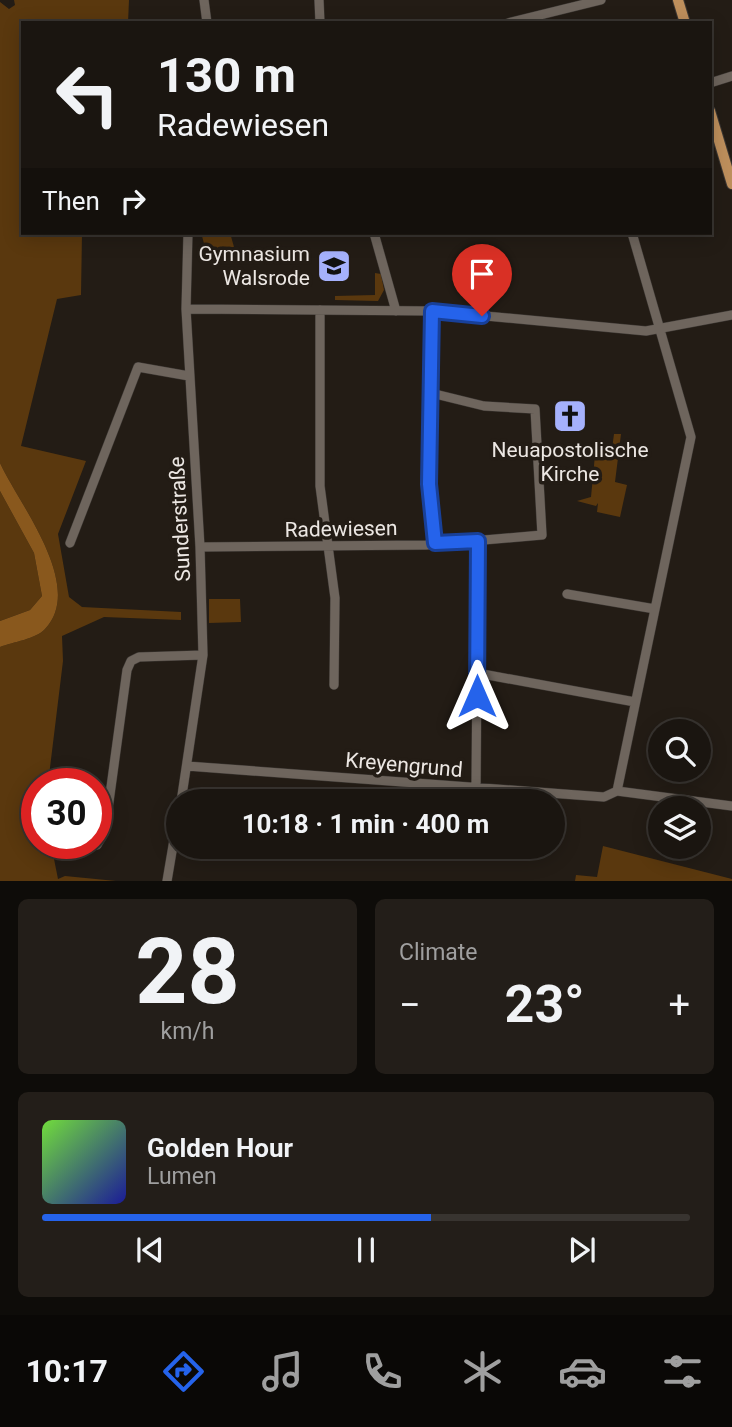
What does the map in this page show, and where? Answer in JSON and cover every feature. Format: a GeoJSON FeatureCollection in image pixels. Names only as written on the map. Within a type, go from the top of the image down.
{"type":"FeatureCollection","features":[{"type":"Feature","properties":{"kind":"main road"},"geometry":{"type":"LineString","coordinates":[[678,0],[684,21]]}},
{"type":"Feature","properties":{"kind":"main road"},"geometry":{"type":"LineString","coordinates":[[712,118],[732,184]]}},
{"type":"Feature","properties":{"kind":"street"},"geometry":{"type":"LineString","coordinates":[[204,0],[207,21]]}},
{"type":"Feature","properties":{"kind":"street"},"geometry":{"type":"LineString","coordinates":[[318,0],[320,21]]}},
{"type":"Feature","properties":{"kind":"street"},"geometry":{"type":"LineString","coordinates":[[517,21],[565,10],[577,3],[601,0]]}},
{"type":"Feature","properties":{"kind":"street"},"geometry":{"type":"LineString","coordinates":[[565,10],[568,21]]}},
{"type":"Feature","properties":{"kind":"street"},"geometry":{"type":"LineString","coordinates":[[712,82],[732,76]]}},
{"type":"Feature","properties":{"kind":"street","name":"Sunderstraße"},"geometry":{"type":"LineString","coordinates":[[183,789],[203,655],[200,547],[186,310],[188,235]]}},
{"type":"Feature","properties":{"kind":"street"},"geometry":{"type":"LineString","coordinates":[[375,235],[396,311]]}},
{"type":"Feature","properties":{"kind":"street"},"geometry":{"type":"LineString","coordinates":[[617,791],[691,438],[633,235]]}},
{"type":"Feature","properties":{"kind":"street"},"geometry":{"type":"LineString","coordinates":[[186,310],[432,311],[614,329],[662,330],[732,315]]}},
{"type":"Feature","properties":{"kind":"street"},"geometry":{"type":"LineString","coordinates":[[320,310],[320,486],[335,598],[334,685]]}},
{"type":"Feature","properties":{"kind":"street"},"geometry":{"type":"LineString","coordinates":[[432,311],[429,484],[435,543]]}},
{"type":"Feature","properties":{"kind":"street"},"geometry":{"type":"LineString","coordinates":[[70,543],[138,367],[189,376]]}},
{"type":"Feature","properties":{"kind":"street","name":"Radewiesen"},"geometry":{"type":"LineString","coordinates":[[200,547],[330,547],[478,541],[542,535],[537,412],[531,408],[466,403],[431,393]]}},
{"type":"Feature","properties":{"kind":"street"},"geometry":{"type":"LineString","coordinates":[[476,789],[478,541]]}},
{"type":"Feature","properties":{"kind":"street"},"geometry":{"type":"LineString","coordinates":[[567,594],[655,610]]}},
{"type":"Feature","properties":{"kind":"street"},"geometry":{"type":"LineString","coordinates":[[112,780],[127,670],[131,661],[139,657],[203,655]]}},
{"type":"Feature","properties":{"kind":"street"},"geometry":{"type":"LineString","coordinates":[[477,673],[635,702]]}},
{"type":"Feature","properties":{"kind":"street","name":"Kreyengrund"},"geometry":{"type":"LineString","coordinates":[[187,766],[476,789]]}},
{"type":"Feature","properties":{"kind":"street","name":"Kreyengrund"},"geometry":{"type":"LineString","coordinates":[[565,795],[604,797],[617,791],[732,806]]}},
{"type":"Feature","properties":{"kind":"street"},"geometry":{"type":"LineString","coordinates":[[167,881],[171,859]]}},
{"type":"Feature","properties":{"kind":"shaded area"},"geometry":{"type":"Polygon","coordinates":[[[14,0],[129,0],[128,21],[21,21],[21,235],[82,235],[81,295],[57,299],[21,446],[86,461],[58,534],[69,597],[82,607],[181,612],[181,620],[104,617],[62,636],[63,661],[50,768],[21,768],[21,859],[54,859],[58,879],[65,876],[116,881],[0,881],[0,647],[30,638],[45,629],[56,611],[58,591],[54,568],[45,545],[0,463],[0,2],[9,9],[15,5],[14,0]]]}},
{"type":"Feature","properties":{"kind":"shaded area"},"geometry":{"type":"Polygon","coordinates":[[[231,235],[234,247],[207,255],[202,236],[231,235]]]}},
{"type":"Feature","properties":{"kind":"shaded area"},"geometry":{"type":"Polygon","coordinates":[[[375,273],[381,274],[384,290],[378,301],[335,300],[335,296],[375,295],[375,273]]]}},
{"type":"Feature","properties":{"kind":"shaded area"},"geometry":{"type":"Polygon","coordinates":[[[614,434],[621,434],[615,482],[627,485],[620,517],[597,512],[598,503],[596,506],[577,501],[591,497],[595,455],[611,456],[614,434]]]}},
{"type":"Feature","properties":{"kind":"shaded area"},"geometry":{"type":"Polygon","coordinates":[[[0,463],[45,545],[54,568],[58,591],[56,611],[45,629],[30,638],[0,647],[0,621],[30,610],[42,596],[34,553],[0,491],[0,463]]]}},
{"type":"Feature","properties":{"kind":"shaded area"},"geometry":{"type":"Polygon","coordinates":[[[0,491],[34,553],[42,596],[30,610],[0,621],[0,491]]]}},
{"type":"Feature","properties":{"kind":"shaded area"},"geometry":{"type":"Polygon","coordinates":[[[209,599],[240,599],[241,622],[209,623],[209,599]]]}},
{"type":"Feature","properties":{"kind":"shaded area"},"geometry":{"type":"Polygon","coordinates":[[[603,846],[732,881],[575,881],[576,875],[597,877],[603,846]]]}},
{"type":"Feature","properties":{"kind":"place","name":"Gymnasium Walsrode"},"geometry":{"type":"Point","coordinates":[334,266]}},
{"type":"Feature","properties":{"kind":"place","name":"Neuapostolische Kirche"},"geometry":{"type":"Point","coordinates":[570,416]}},
{"type":"Feature","properties":{"kind":"route"},"geometry":{"type":"LineString","coordinates":[[477,696],[478,541],[435,543],[429,484],[432,311],[482,316]]}}]}
